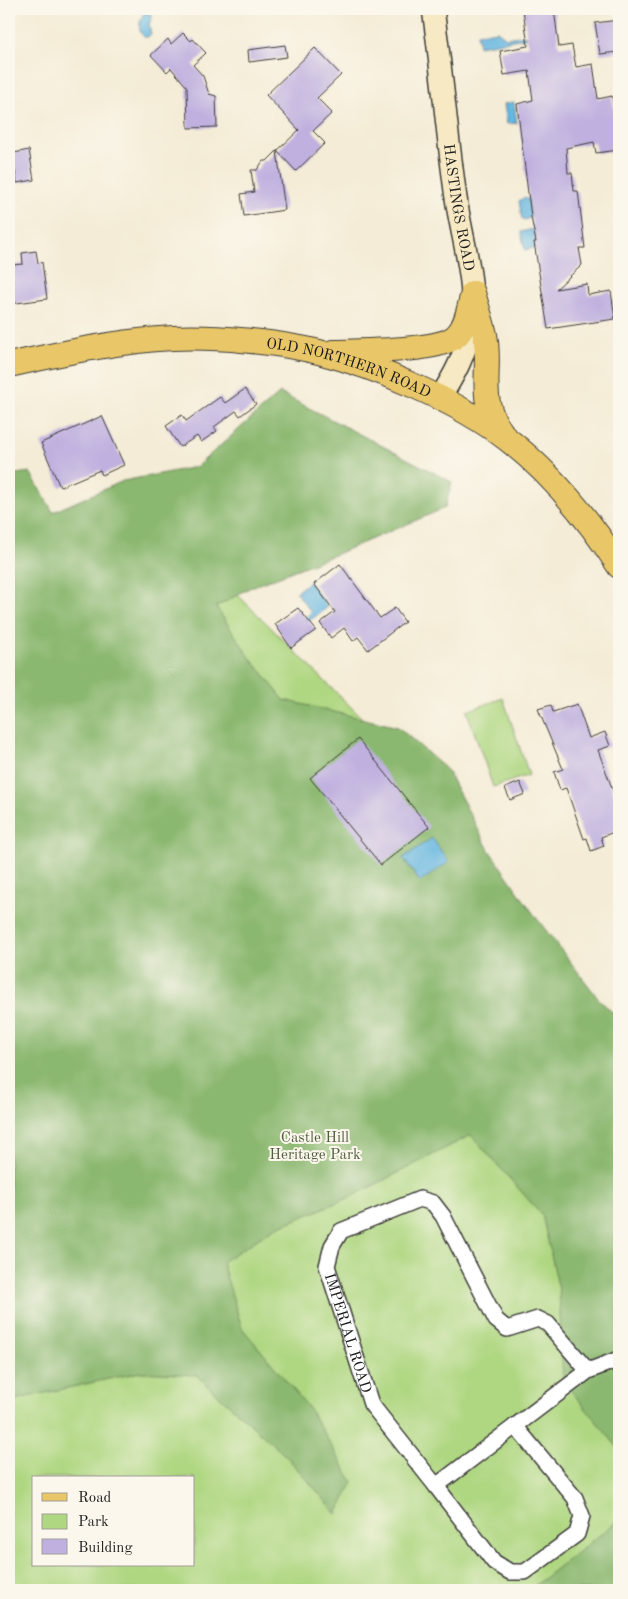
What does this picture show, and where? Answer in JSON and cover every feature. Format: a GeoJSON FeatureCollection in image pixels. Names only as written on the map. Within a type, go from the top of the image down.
{"type":"FeatureCollection","features":[{"type":"Feature","properties":{"kind":"main road","name":"HASTINGS ROAD"},"geometry":{"type":"LineString","coordinates":[[433,9],[456,198],[473,293],[471,325],[466,350],[454,377],[439,399]]}},
{"type":"Feature","properties":{"kind":"main road"},"geometry":{"type":"LineString","coordinates":[[319,352],[418,347],[446,342],[457,336],[466,320],[473,293]]}},
{"type":"Feature","properties":{"kind":"main road"},"geometry":{"type":"LineString","coordinates":[[473,293],[485,336],[485,388],[488,407],[493,421],[507,439]]}},
{"type":"Feature","properties":{"kind":"main road","name":"OLD NORTHERN ROAD"},"geometry":{"type":"LineString","coordinates":[[9,366],[121,342],[173,338],[207,338],[319,352],[384,374],[439,399],[467,412],[507,439],[567,495],[584,515],[619,566]]}},
{"type":"Feature","properties":{"kind":"street","name":"IMPERIAL ROAD"},"geometry":{"type":"LineString","coordinates":[[436,1486],[371,1404],[327,1266],[332,1246],[341,1231],[420,1199],[433,1203],[442,1216],[496,1320],[507,1329],[538,1319],[548,1324],[588,1371]]}},
{"type":"Feature","properties":{"kind":"street"},"geometry":{"type":"LineString","coordinates":[[515,1426],[574,1498],[582,1516],[577,1534],[525,1572],[510,1572],[494,1562],[436,1486],[515,1426],[588,1371],[619,1359]]}},
{"type":"Feature","properties":{"kind":"green space","name":"Castle Hill Heritage Park"},"geometry":{"type":"Polygon","coordinates":[[[280,393],[452,482],[445,508],[339,553],[251,587],[216,607],[249,656],[284,700],[398,727],[446,769],[489,850],[535,916],[598,998],[619,1019],[619,1449],[563,1381],[559,1290],[542,1215],[471,1135],[353,1196],[275,1228],[222,1262],[242,1328],[308,1407],[353,1482],[337,1514],[288,1458],[196,1375],[140,1372],[18,1399],[9,1411],[9,475],[30,472],[53,512],[123,481],[196,467],[280,393]]]}},
{"type":"Feature","properties":{"kind":"green space","name":"Castle Hill Heritage Park"},"geometry":{"type":"Polygon","coordinates":[[[134,492],[362,718],[619,1037],[619,1590],[9,1590],[9,559],[134,492]]]}},
{"type":"Feature","properties":{"kind":"green space"},"geometry":{"type":"Polygon","coordinates":[[[503,698],[529,775],[493,787],[467,711],[503,698]]]}},
{"type":"Feature","properties":{"kind":"green space"},"geometry":{"type":"Polygon","coordinates":[[[619,1520],[619,1590],[529,1590],[619,1520]]]}},
{"type":"Feature","properties":{"kind":"water"},"geometry":{"type":"Polygon","coordinates":[[[144,13],[150,13],[152,18],[149,24],[151,34],[148,37],[142,35],[140,29],[140,22],[144,13]]]}},
{"type":"Feature","properties":{"kind":"water"},"geometry":{"type":"Polygon","coordinates":[[[497,31],[506,38],[525,35],[525,38],[479,46],[477,34],[497,31]]]}},
{"type":"Feature","properties":{"kind":"water"},"geometry":{"type":"Polygon","coordinates":[[[514,102],[517,123],[507,124],[504,104],[514,102]]]}},
{"type":"Feature","properties":{"kind":"water"},"geometry":{"type":"Polygon","coordinates":[[[525,197],[528,199],[531,217],[525,220],[522,219],[519,201],[525,197]]]}},
{"type":"Feature","properties":{"kind":"water"},"geometry":{"type":"Polygon","coordinates":[[[533,229],[537,247],[525,250],[521,232],[533,229]]]}},
{"type":"Feature","properties":{"kind":"water"},"geometry":{"type":"Polygon","coordinates":[[[309,582],[328,607],[309,621],[306,617],[311,612],[296,592],[309,582]]]}},
{"type":"Feature","properties":{"kind":"water"},"geometry":{"type":"Polygon","coordinates":[[[432,838],[449,862],[420,882],[403,858],[432,838]]]}},
{"type":"Feature","properties":{"kind":"building"},"geometry":{"type":"Polygon","coordinates":[[[523,9],[554,9],[559,47],[572,45],[576,67],[593,64],[598,99],[612,96],[619,135],[619,150],[596,153],[594,142],[566,148],[568,173],[572,173],[574,191],[578,191],[585,248],[579,248],[582,265],[556,289],[587,284],[588,295],[611,291],[615,319],[548,329],[534,242],[536,242],[531,217],[517,104],[533,100],[529,71],[504,75],[500,51],[528,46],[523,9]]]}},
{"type":"Feature","properties":{"kind":"building"},"geometry":{"type":"Polygon","coordinates":[[[619,20],[619,52],[600,54],[595,23],[619,20]]]}},
{"type":"Feature","properties":{"kind":"building"},"geometry":{"type":"Polygon","coordinates":[[[183,33],[191,41],[193,39],[206,53],[193,65],[203,76],[209,94],[216,96],[217,127],[188,128],[187,87],[171,68],[167,72],[151,55],[168,39],[171,44],[183,33]]]}},
{"type":"Feature","properties":{"kind":"building"},"geometry":{"type":"Polygon","coordinates":[[[285,45],[287,57],[249,62],[248,50],[285,45]]]}},
{"type":"Feature","properties":{"kind":"building"},"geometry":{"type":"Polygon","coordinates":[[[315,48],[341,75],[317,98],[332,113],[313,131],[325,143],[296,171],[277,151],[299,130],[266,95],[315,48]]]}},
{"type":"Feature","properties":{"kind":"building"},"geometry":{"type":"Polygon","coordinates":[[[29,150],[34,180],[17,183],[15,171],[9,172],[9,154],[29,150]]]}},
{"type":"Feature","properties":{"kind":"building"},"geometry":{"type":"Polygon","coordinates":[[[277,151],[285,210],[244,216],[241,194],[254,192],[251,170],[257,170],[263,161],[267,161],[277,151]]]}},
{"type":"Feature","properties":{"kind":"building"},"geometry":{"type":"Polygon","coordinates":[[[36,251],[38,263],[42,262],[47,299],[9,304],[9,284],[13,283],[11,265],[23,264],[22,253],[36,251]]]}},
{"type":"Feature","properties":{"kind":"building"},"geometry":{"type":"Polygon","coordinates":[[[245,389],[256,404],[240,416],[236,411],[214,427],[217,431],[201,442],[197,436],[180,447],[166,426],[182,415],[186,421],[220,397],[225,403],[245,389]]]}},
{"type":"Feature","properties":{"kind":"building"},"geometry":{"type":"Polygon","coordinates":[[[102,416],[124,465],[102,475],[100,470],[60,487],[41,443],[102,416]]]}},
{"type":"Feature","properties":{"kind":"building"},"geometry":{"type":"Polygon","coordinates":[[[340,564],[380,618],[395,608],[405,622],[368,650],[358,637],[353,641],[344,628],[331,638],[320,623],[335,612],[314,584],[340,564]]]}},
{"type":"Feature","properties":{"kind":"building"},"geometry":{"type":"Polygon","coordinates":[[[298,608],[316,630],[291,648],[275,624],[298,608]]]}},
{"type":"Feature","properties":{"kind":"building"},"geometry":{"type":"Polygon","coordinates":[[[577,704],[589,738],[605,732],[610,746],[598,750],[615,796],[619,794],[619,830],[601,837],[604,846],[591,851],[587,838],[584,839],[566,788],[560,790],[554,772],[563,769],[538,709],[551,705],[553,712],[577,704]]]}},
{"type":"Feature","properties":{"kind":"building"},"geometry":{"type":"Polygon","coordinates":[[[358,739],[429,827],[381,865],[310,778],[358,739]]]}},
{"type":"Feature","properties":{"kind":"building"},"geometry":{"type":"Polygon","coordinates":[[[520,782],[525,794],[510,800],[505,788],[520,782]]]}}]}
